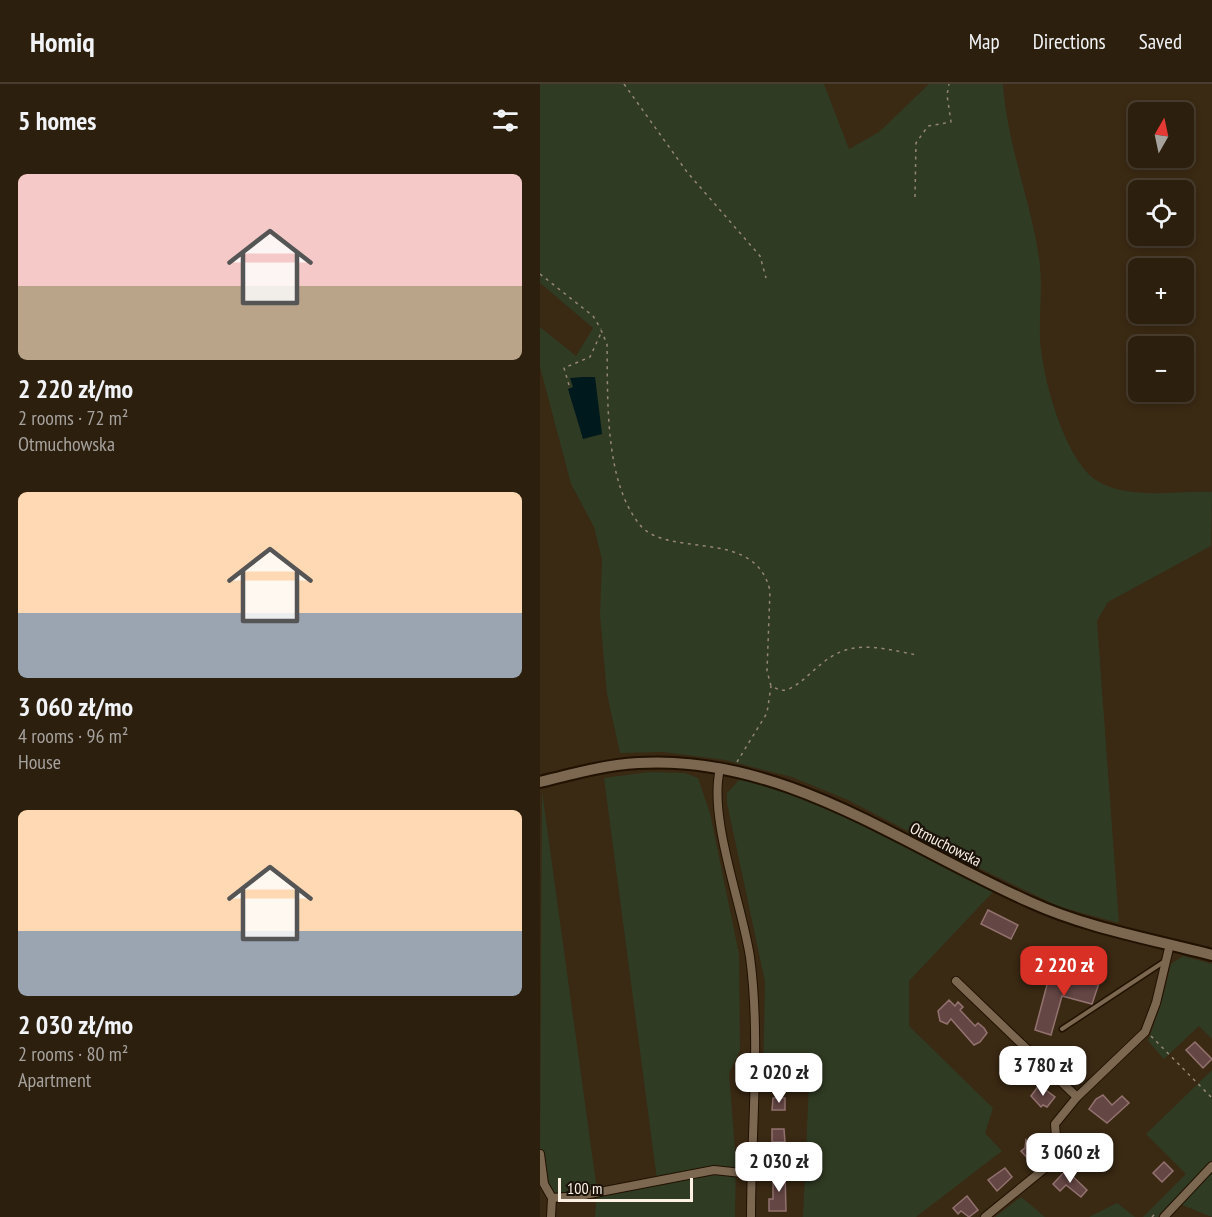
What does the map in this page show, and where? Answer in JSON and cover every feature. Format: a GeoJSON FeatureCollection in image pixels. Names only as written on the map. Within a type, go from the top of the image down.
{"type":"FeatureCollection","features":[{"type":"Feature","properties":{"kind":"main road","name":"Otmuchowska"},"geometry":{"type":"LineString","coordinates":[[540,782],[617,765],[667,763],[733,771],[776,782],[826,800],[1047,910],[1212,955]]}},
{"type":"Feature","properties":{"kind":"street"},"geometry":{"type":"LineString","coordinates":[[720,769],[717,795],[750,956],[753,994],[750,1217]]}},
{"type":"Feature","properties":{"kind":"street"},"geometry":{"type":"LineString","coordinates":[[985,1217],[1054,1160],[1057,1152],[1055,1124],[1077,1097],[1145,1032],[1156,1003],[1170,944]]}},
{"type":"Feature","properties":{"kind":"street"},"geometry":{"type":"LineString","coordinates":[[956,981],[1077,1097]]}},
{"type":"Feature","properties":{"kind":"street"},"geometry":{"type":"LineString","coordinates":[[540,1154],[544,1184],[552,1198],[551,1217]]}},
{"type":"Feature","properties":{"kind":"street"},"geometry":{"type":"LineString","coordinates":[[1164,1217],[1212,1166]]}},
{"type":"Feature","properties":{"kind":"street"},"geometry":{"type":"LineString","coordinates":[[552,1198],[579,1196],[714,1170],[751,1174]]}},
{"type":"Feature","properties":{"kind":"lane"},"geometry":{"type":"LineString","coordinates":[[1062,1029],[1166,961]]}},
{"type":"Feature","properties":{"kind":"path"},"geometry":{"type":"LineString","coordinates":[[624,84],[687,172],[760,256],[766,278]]}},
{"type":"Feature","properties":{"kind":"path"},"geometry":{"type":"LineString","coordinates":[[915,197],[916,143],[927,126],[951,122],[947,95],[949,84]]}},
{"type":"Feature","properties":{"kind":"path"},"geometry":{"type":"LineString","coordinates":[[540,274],[593,316],[607,344],[614,461],[631,513],[642,527],[654,536],[723,548],[745,558],[768,580],[771,591],[767,671],[771,686],[767,713],[733,771]]}},
{"type":"Feature","properties":{"kind":"path"},"geometry":{"type":"LineString","coordinates":[[569,385],[564,368],[590,357],[597,347],[601,330]]}},
{"type":"Feature","properties":{"kind":"path"},"geometry":{"type":"LineString","coordinates":[[771,686],[781,690],[789,689],[823,661],[844,650],[878,649],[917,655]]}},
{"type":"Feature","properties":{"kind":"path"},"geometry":{"type":"LineString","coordinates":[[1145,1032],[1156,1039],[1212,1098]]}},
{"type":"Feature","properties":{"kind":"green space"},"geometry":{"type":"Polygon","coordinates":[[[540,84],[824,84],[849,149],[879,132],[929,84],[1003,84],[1009,128],[1039,257],[1040,339],[1045,374],[1057,415],[1074,454],[1084,469],[1096,480],[1123,490],[1152,493],[1212,492],[1211,546],[1108,602],[1097,621],[1119,923],[1060,907],[848,800],[792,777],[725,760],[663,752],[620,753],[607,694],[600,615],[602,560],[594,527],[571,484],[540,367],[540,327],[576,356],[593,328],[540,283],[540,84]]]}},
{"type":"Feature","properties":{"kind":"green space"},"geometry":{"type":"Polygon","coordinates":[[[649,772],[685,773],[698,778],[710,813],[739,954],[740,1051],[729,1073],[736,1162],[735,1217],[595,1217],[597,1190],[657,1180],[604,778],[649,772]]]}},
{"type":"Feature","properties":{"kind":"green space"},"geometry":{"type":"Polygon","coordinates":[[[739,780],[746,780],[818,802],[993,892],[909,981],[909,1026],[993,1108],[985,1133],[1002,1151],[916,1217],[803,1217],[809,1084],[763,1083],[765,982],[727,803],[727,793],[739,780]]]}},
{"type":"Feature","properties":{"kind":"green space"},"geometry":{"type":"Polygon","coordinates":[[[542,791],[597,1190],[546,1197],[540,1157],[542,791]]]}},
{"type":"Feature","properties":{"kind":"green space"},"geometry":{"type":"Polygon","coordinates":[[[1183,956],[1212,964],[1212,1039],[1199,1026],[1164,1059],[1148,1041],[1162,1001],[1171,964],[1183,956]]]}},
{"type":"Feature","properties":{"kind":"green space"},"geometry":{"type":"Polygon","coordinates":[[[1212,1070],[1212,1217],[1172,1201],[1158,1217],[1143,1217],[1186,1174],[1146,1134],[1212,1070]]]}},
{"type":"Feature","properties":{"kind":"green space"},"geometry":{"type":"Polygon","coordinates":[[[1021,1197],[1045,1217],[995,1217],[1021,1197]]]}},
{"type":"Feature","properties":{"kind":"green space"},"geometry":{"type":"Polygon","coordinates":[[[1117,1203],[1135,1217],[1089,1217],[1117,1203]]]}},
{"type":"Feature","properties":{"kind":"water"},"geometry":{"type":"Polygon","coordinates":[[[595,377],[602,434],[583,439],[568,389],[573,387],[570,378],[595,377]]]}},
{"type":"Feature","properties":{"kind":"building"},"geometry":{"type":"Polygon","coordinates":[[[988,910],[1018,925],[1011,939],[981,924],[988,910]]]}},
{"type":"Feature","properties":{"kind":"building"},"geometry":{"type":"Polygon","coordinates":[[[1060,969],[1100,980],[1092,1004],[1062,996],[1051,1035],[1035,1030],[1048,981],[1056,983],[1060,969]]]}},
{"type":"Feature","properties":{"kind":"building"},"geometry":{"type":"Polygon","coordinates":[[[949,1000],[955,1006],[958,1002],[963,1007],[960,1010],[975,1026],[978,1023],[984,1028],[987,1033],[980,1042],[974,1045],[951,1019],[947,1024],[940,1021],[938,1011],[949,1000]]]}},
{"type":"Feature","properties":{"kind":"building"},"geometry":{"type":"Polygon","coordinates":[[[1195,1042],[1212,1059],[1203,1068],[1186,1050],[1195,1042]]]}},
{"type":"Feature","properties":{"kind":"building"},"geometry":{"type":"Polygon","coordinates":[[[1073,1049],[1085,1065],[1078,1073],[1063,1060],[1066,1053],[1073,1049]]]}},
{"type":"Feature","properties":{"kind":"building"},"geometry":{"type":"Polygon","coordinates":[[[1013,1059],[1023,1075],[1015,1083],[1000,1073],[1013,1059]]]}},
{"type":"Feature","properties":{"kind":"building"},"geometry":{"type":"Polygon","coordinates":[[[1039,1085],[1055,1097],[1047,1107],[1043,1105],[1041,1107],[1031,1096],[1039,1085]]]}},
{"type":"Feature","properties":{"kind":"building"},"geometry":{"type":"Polygon","coordinates":[[[1103,1095],[1112,1105],[1122,1096],[1129,1103],[1107,1123],[1089,1109],[1096,1099],[1103,1095]]]}},
{"type":"Feature","properties":{"kind":"building"},"geometry":{"type":"Polygon","coordinates":[[[773,1098],[785,1098],[785,1110],[772,1110],[773,1098]]]}},
{"type":"Feature","properties":{"kind":"building"},"geometry":{"type":"Polygon","coordinates":[[[772,1129],[784,1129],[785,1142],[772,1142],[772,1129]]]}},
{"type":"Feature","properties":{"kind":"building"},"geometry":{"type":"Polygon","coordinates":[[[1026,1140],[1029,1144],[1034,1140],[1042,1150],[1030,1161],[1021,1151],[1025,1148],[1026,1140]]]}},
{"type":"Feature","properties":{"kind":"building"},"geometry":{"type":"Polygon","coordinates":[[[1164,1162],[1173,1171],[1162,1182],[1153,1173],[1164,1162]]]}},
{"type":"Feature","properties":{"kind":"building"},"geometry":{"type":"Polygon","coordinates":[[[1005,1168],[1012,1177],[997,1191],[988,1180],[1005,1168]]]}},
{"type":"Feature","properties":{"kind":"building"},"geometry":{"type":"Polygon","coordinates":[[[1066,1170],[1087,1190],[1081,1197],[1066,1185],[1060,1191],[1053,1184],[1066,1170]]]}},
{"type":"Feature","properties":{"kind":"building"},"geometry":{"type":"Polygon","coordinates":[[[773,1172],[785,1172],[786,1211],[769,1211],[769,1199],[773,1199],[773,1172]]]}},
{"type":"Feature","properties":{"kind":"building"},"geometry":{"type":"Polygon","coordinates":[[[967,1196],[978,1210],[969,1217],[961,1211],[958,1214],[953,1208],[967,1196]]]}}]}
